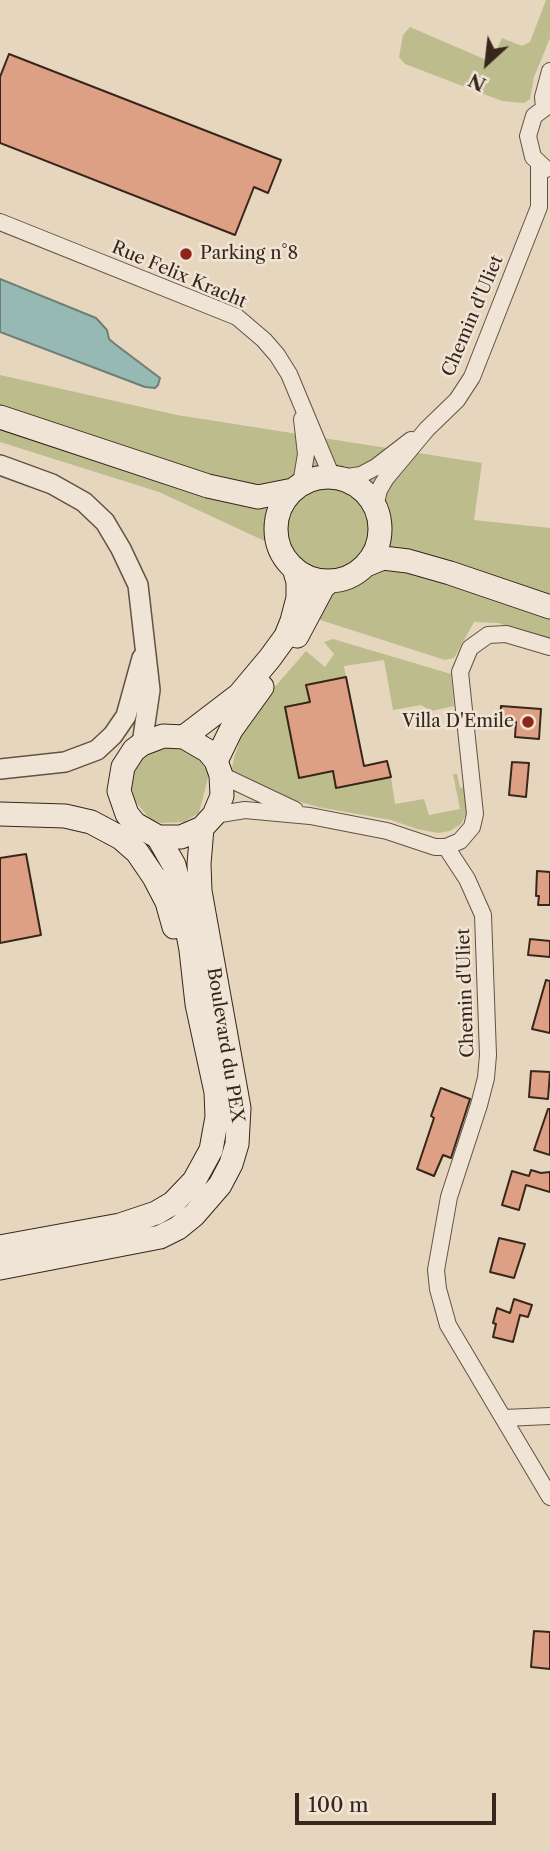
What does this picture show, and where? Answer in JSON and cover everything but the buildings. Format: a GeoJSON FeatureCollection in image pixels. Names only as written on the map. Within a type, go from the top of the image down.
{"type":"FeatureCollection","features":[{"type":"Feature","properties":{"kind":"main road"},"geometry":{"type":"LineString","coordinates":[[0,417],[208,486],[258,497],[297,487],[318,478],[336,478],[355,484],[367,494],[377,515],[399,544],[450,573]]}},
{"type":"Feature","properties":{"kind":"main road"},"geometry":{"type":"LineString","coordinates":[[208,486],[252,509],[265,520],[286,559],[294,568],[317,580],[343,579],[383,558],[394,559],[450,573],[550,607]]}},
{"type":"Feature","properties":{"kind":"main road"},"geometry":{"type":"LineString","coordinates":[[276,537],[279,511],[297,487]]}},
{"type":"Feature","properties":{"kind":"main road"},"geometry":{"type":"LineString","coordinates":[[366,565],[379,538],[377,515]]}},
{"type":"Feature","properties":{"kind":"main road"},"geometry":{"type":"LineString","coordinates":[[184,737],[239,695],[286,636],[298,598],[298,582],[294,568]]}},
{"type":"Feature","properties":{"kind":"main road"},"geometry":{"type":"LineString","coordinates":[[218,768],[231,730],[293,645],[323,587],[330,581]]}},
{"type":"Feature","properties":{"kind":"main road"},"geometry":{"type":"LineString","coordinates":[[163,736],[184,737],[197,742],[208,751],[218,768],[222,796],[208,822],[181,837],[158,836],[135,824],[122,803],[119,791],[123,767],[142,744],[163,736]]}},
{"type":"Feature","properties":{"kind":"main road"},"geometry":{"type":"LineString","coordinates":[[0,814],[65,816],[90,822],[121,838],[137,852],[167,902],[197,1004]]}},
{"type":"Feature","properties":{"kind":"main road","name":"Boulevard du PEX"},"geometry":{"type":"LineString","coordinates":[[0,1268],[160,1237],[178,1228],[194,1215],[220,1185],[230,1164],[237,1144],[239,1108],[200,891],[199,852],[208,822]]}},
{"type":"Feature","properties":{"kind":"main road","name":"Boulevard du PEX"},"geometry":{"type":"LineString","coordinates":[[0,1247],[120,1225],[142,1218],[173,1203],[194,1181],[211,1150],[216,1117],[216,1091],[197,1004],[191,950],[177,875],[158,836]]}},
{"type":"Feature","properties":{"kind":"street"},"geometry":{"type":"LineString","coordinates":[[547,105],[543,97],[550,71]]}},
{"type":"Feature","properties":{"kind":"street","name":"Chemin d'Uliet"},"geometry":{"type":"LineString","coordinates":[[377,515],[379,491],[386,478],[457,400],[472,377],[539,207],[545,168],[533,157],[528,136],[534,116],[547,105]]}},
{"type":"Feature","properties":{"kind":"street","name":"Chemin d'Uliet"},"geometry":{"type":"LineString","coordinates":[[539,207],[550,194]]}},
{"type":"Feature","properties":{"kind":"street","name":"Rue Felix Kracht"},"geometry":{"type":"LineString","coordinates":[[0,222],[237,317],[277,355],[289,374],[302,409],[336,478]]}},
{"type":"Feature","properties":{"kind":"street","name":"Rue Felix Kracht"},"geometry":{"type":"LineString","coordinates":[[297,487],[306,454],[302,409]]}},
{"type":"Feature","properties":{"kind":"street","name":"Chemin d'Uliet"},"geometry":{"type":"LineString","coordinates":[[336,478],[361,475],[428,429]]}},
{"type":"Feature","properties":{"kind":"street"},"geometry":{"type":"LineString","coordinates":[[0,465],[52,484],[84,502],[105,522],[121,549],[138,585],[150,690],[142,744]]}},
{"type":"Feature","properties":{"kind":"street"},"geometry":{"type":"LineString","coordinates":[[208,822],[245,810],[310,816],[387,831],[435,847],[446,847],[460,841],[472,827],[475,814],[460,672],[470,648],[488,635],[506,634],[550,647]]}},
{"type":"Feature","properties":{"kind":"street"},"geometry":{"type":"LineString","coordinates":[[0,769],[65,762],[97,750],[113,735],[126,716],[144,651]]}},
{"type":"Feature","properties":{"kind":"street"},"geometry":{"type":"LineString","coordinates":[[218,768],[310,816]]}},
{"type":"Feature","properties":{"kind":"street","name":"Chemin d'Uliet"},"geometry":{"type":"LineString","coordinates":[[446,847],[467,879],[483,915],[488,1055],[486,1078],[479,1105],[449,1196],[436,1270],[438,1289],[449,1325],[550,1497]]}},
{"type":"Feature","properties":{"kind":"street"},"geometry":{"type":"LineString","coordinates":[[504,1418],[550,1416]]}},
{"type":"Feature","properties":{"kind":"shaded area"},"geometry":{"type":"Polygon","coordinates":[[[546,0],[550,0],[550,38],[534,77],[530,99],[524,103],[502,101],[405,64],[399,57],[403,35],[410,27],[491,62],[502,38],[522,46],[530,42],[546,0]]]}},
{"type":"Feature","properties":{"kind":"shaded area"},"geometry":{"type":"Polygon","coordinates":[[[0,375],[177,415],[482,463],[474,520],[550,528],[550,639],[498,623],[474,622],[454,658],[445,660],[289,610],[290,588],[269,543],[159,492],[0,442],[0,375]]]}},
{"type":"Feature","properties":{"kind":"shaded area"},"geometry":{"type":"Polygon","coordinates":[[[333,639],[451,674],[454,706],[431,711],[421,705],[393,710],[384,660],[344,666],[346,677],[306,685],[310,702],[285,707],[299,778],[321,774],[332,768],[336,787],[391,777],[395,804],[424,799],[429,815],[460,809],[453,774],[457,774],[460,788],[465,787],[467,812],[461,824],[450,831],[438,833],[417,829],[391,820],[318,807],[283,797],[236,776],[232,768],[244,729],[267,696],[306,651],[325,667],[334,654],[324,642],[333,639]]]}},
{"type":"Feature","properties":{"kind":"shaded area"},"geometry":{"type":"Polygon","coordinates":[[[163,747],[186,749],[196,755],[209,774],[199,813],[184,822],[161,823],[150,819],[135,801],[132,778],[142,758],[163,747]]]}},
{"type":"Feature","properties":{"kind":"water"},"geometry":{"type":"Polygon","coordinates":[[[0,279],[96,318],[107,330],[109,339],[160,378],[158,385],[155,388],[145,387],[0,332],[0,279]]]}},
{"type":"Feature","properties":{"kind":"place","name":"Parking n°8"},"geometry":{"type":"Point","coordinates":[186,254]}},
{"type":"Feature","properties":{"kind":"place","name":"Villa D'Emile"},"geometry":{"type":"Point","coordinates":[528,722]}}]}
